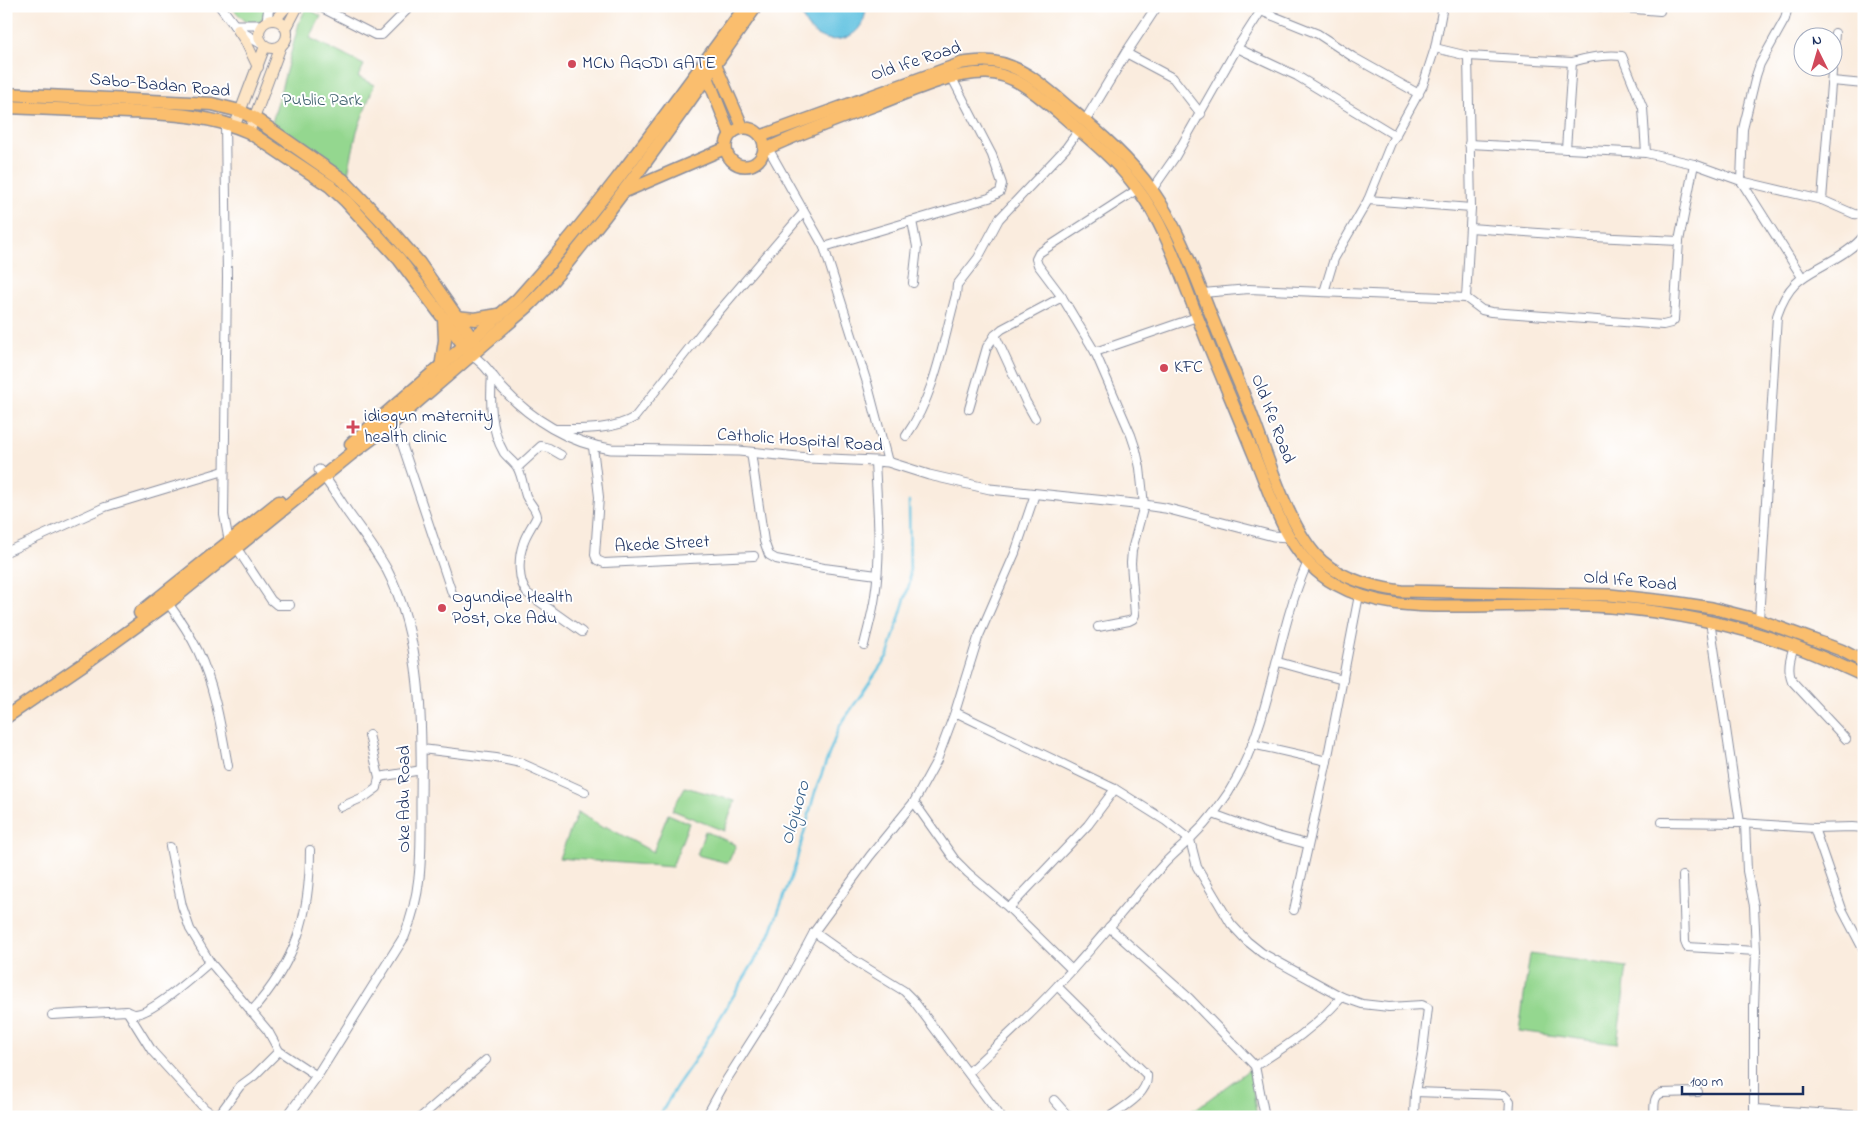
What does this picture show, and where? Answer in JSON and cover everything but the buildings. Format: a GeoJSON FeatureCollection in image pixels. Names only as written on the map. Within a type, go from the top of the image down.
{"type":"FeatureCollection","features":[{"type":"Feature","properties":{"kind":"highway"},"geometry":{"type":"LineString","coordinates":[[6,717],[120,633],[321,473],[441,368],[471,347],[503,329],[542,293],[624,192],[746,6]]}},
{"type":"Feature","properties":{"kind":"highway"},"geometry":{"type":"LineString","coordinates":[[321,473],[390,425],[471,347],[542,273],[756,6]]}},
{"type":"Feature","properties":{"kind":"highway","name":"Sabo-Badan Road"},"geometry":{"type":"LineString","coordinates":[[6,94],[207,118],[230,124],[249,132],[330,186],[345,200],[447,313]]}},
{"type":"Feature","properties":{"kind":"highway","name":"Sabo-Badan Road"},"geometry":{"type":"LineString","coordinates":[[6,107],[88,104],[203,104],[240,111],[254,118],[348,185],[419,263],[447,313],[471,347]]}},
{"type":"Feature","properties":{"kind":"highway"},"geometry":{"type":"LineString","coordinates":[[441,368],[447,313],[484,319],[503,314]]}},
{"type":"Feature","properties":{"kind":"highway"},"geometry":{"type":"LineString","coordinates":[[6,708],[168,603],[232,544]]}},
{"type":"Feature","properties":{"kind":"main road"},"geometry":{"type":"LineString","coordinates":[[286,29],[298,6]]}},
{"type":"Feature","properties":{"kind":"main road"},"geometry":{"type":"LineString","coordinates":[[281,46],[273,48],[264,45],[259,36],[268,22],[285,7]]}},
{"type":"Feature","properties":{"kind":"main road"},"geometry":{"type":"LineString","coordinates":[[249,132],[281,46],[287,37],[286,29],[280,22],[268,22]]}},
{"type":"Feature","properties":{"kind":"main road"},"geometry":{"type":"LineString","coordinates":[[236,27],[246,42],[258,67]]}},
{"type":"Feature","properties":{"kind":"main road"},"geometry":{"type":"LineString","coordinates":[[230,124],[240,111],[258,67],[264,45]]}},
{"type":"Feature","properties":{"kind":"main road","name":"Old Ife Road"},"geometry":{"type":"LineString","coordinates":[[760,136],[962,63],[986,61],[1001,63],[1026,74],[1045,87],[1082,125],[1138,189],[1164,235],[1177,263],[1197,317],[1288,537],[1307,564],[1336,585],[1359,596],[1401,606],[1608,607],[1710,621],[1794,646],[1864,676]]}},
{"type":"Feature","properties":{"kind":"main road"},"geometry":{"type":"LineString","coordinates":[[709,64],[743,128]]}},
{"type":"Feature","properties":{"kind":"main road"},"geometry":{"type":"LineString","coordinates":[[709,64],[730,134]]}},
{"type":"Feature","properties":{"kind":"main road","name":"Old Ife Road"},"geometry":{"type":"LineString","coordinates":[[726,148],[732,161],[741,166],[751,165],[766,149],[787,139],[930,84],[952,78],[986,73],[1012,79],[1082,125],[1103,135],[1152,190],[1190,258],[1216,329],[1244,393],[1298,531],[1316,556],[1328,566],[1358,581],[1400,591],[1610,595],[1712,608],[1759,620],[1864,662]]}},
{"type":"Feature","properties":{"kind":"main road"},"geometry":{"type":"LineString","coordinates":[[624,192],[726,148],[727,139],[730,134],[738,129],[753,130],[760,136],[766,149]]}},
{"type":"Feature","properties":{"kind":"main road"},"geometry":{"type":"LineString","coordinates":[[1177,263],[1190,258]]}},
{"type":"Feature","properties":{"kind":"street"},"geometry":{"type":"LineString","coordinates":[[220,6],[236,27],[264,45]]}},
{"type":"Feature","properties":{"kind":"street"},"geometry":{"type":"LineString","coordinates":[[236,27],[268,22],[269,6]]}},
{"type":"Feature","properties":{"kind":"street"},"geometry":{"type":"LineString","coordinates":[[318,6],[375,35],[382,35],[411,6]]}},
{"type":"Feature","properties":{"kind":"street"},"geometry":{"type":"LineString","coordinates":[[906,436],[917,420],[929,390],[956,295],[957,285],[978,258],[999,219],[1066,148],[1158,6]]}},
{"type":"Feature","properties":{"kind":"street"},"geometry":{"type":"LineString","coordinates":[[1324,292],[1334,259],[1368,200],[1391,143],[1419,94],[1435,48],[1443,6]]}},
{"type":"Feature","properties":{"kind":"street"},"geometry":{"type":"LineString","coordinates":[[1596,6],[1660,11]]}},
{"type":"Feature","properties":{"kind":"street"},"geometry":{"type":"LineString","coordinates":[[1788,6],[1785,19],[1760,64],[1756,76],[1743,129],[1741,182],[1802,277]]}},
{"type":"Feature","properties":{"kind":"street"},"geometry":{"type":"LineString","coordinates":[[1152,190],[1175,158],[1237,48],[1262,9],[1318,34],[1353,57],[1419,94]]}},
{"type":"Feature","properties":{"kind":"street"},"geometry":{"type":"LineString","coordinates":[[1237,48],[1297,76],[1396,136]]}},
{"type":"Feature","properties":{"kind":"street"},"geometry":{"type":"LineString","coordinates":[[1435,48],[1468,56],[1572,62],[1609,54],[1622,56],[1643,108],[1646,153]]}},
{"type":"Feature","properties":{"kind":"street"},"geometry":{"type":"LineString","coordinates":[[1126,53],[1173,78],[1201,114]]}},
{"type":"Feature","properties":{"kind":"street"},"geometry":{"type":"LineString","coordinates":[[1466,298],[1471,208],[1468,56]]}},
{"type":"Feature","properties":{"kind":"street"},"geometry":{"type":"LineString","coordinates":[[1566,149],[1572,62]]}},
{"type":"Feature","properties":{"kind":"street"},"geometry":{"type":"LineString","coordinates":[[824,247],[989,198],[1000,192],[1002,184],[992,155],[952,78]]}},
{"type":"Feature","properties":{"kind":"street"},"geometry":{"type":"LineString","coordinates":[[1822,200],[1832,78]]}},
{"type":"Feature","properties":{"kind":"street"},"geometry":{"type":"LineString","coordinates":[[1832,81],[1864,84]]}},
{"type":"Feature","properties":{"kind":"street"},"geometry":{"type":"LineString","coordinates":[[230,124],[224,516],[232,544],[271,600],[277,604],[290,604]]}},
{"type":"Feature","properties":{"kind":"street"},"geometry":{"type":"LineString","coordinates":[[1469,144],[1646,153],[1694,164],[1741,182],[1822,200],[1854,214],[1864,215]]}},
{"type":"Feature","properties":{"kind":"street"},"geometry":{"type":"LineString","coordinates":[[766,149],[824,247],[868,386],[888,462]]}},
{"type":"Feature","properties":{"kind":"street"},"geometry":{"type":"LineString","coordinates":[[1203,293],[1249,288],[1466,298],[1482,310],[1491,312],[1663,325],[1671,324],[1674,320],[1680,241],[1694,164]]}},
{"type":"Feature","properties":{"kind":"street"},"geometry":{"type":"LineString","coordinates":[[1098,627],[1133,620],[1135,615],[1131,563],[1132,550],[1144,505],[1140,468],[1134,442],[1095,352],[1062,298],[1038,265],[1036,258],[1039,253],[1138,189]]}},
{"type":"Feature","properties":{"kind":"street"},"geometry":{"type":"LineString","coordinates":[[1368,200],[1471,208]]}},
{"type":"Feature","properties":{"kind":"street"},"geometry":{"type":"LineString","coordinates":[[554,429],[598,428],[621,423],[635,417],[709,323],[803,213]]}},
{"type":"Feature","properties":{"kind":"street"},"geometry":{"type":"LineString","coordinates":[[912,221],[916,247],[913,283]]}},
{"type":"Feature","properties":{"kind":"street"},"geometry":{"type":"LineString","coordinates":[[1470,228],[1680,241]]}},
{"type":"Feature","properties":{"kind":"street"},"geometry":{"type":"LineString","coordinates":[[1759,620],[1777,316],[1783,299],[1790,288],[1802,277],[1851,248],[1864,235]]}},
{"type":"Feature","properties":{"kind":"street"},"geometry":{"type":"LineString","coordinates":[[969,409],[987,347],[995,335],[1002,329],[1062,298]]}},
{"type":"Feature","properties":{"kind":"street"},"geometry":{"type":"LineString","coordinates":[[1095,352],[1197,317]]}},
{"type":"Feature","properties":{"kind":"street"},"geometry":{"type":"LineString","coordinates":[[995,335],[1035,418]]}},
{"type":"Feature","properties":{"kind":"street","name":"Catholic Hospital Road"},"geometry":{"type":"LineString","coordinates":[[471,347],[518,404],[554,429],[576,441],[593,447],[751,452],[808,458],[888,462],[964,484],[990,489],[1166,508],[1273,536],[1288,537]]}},
{"type":"Feature","properties":{"kind":"street"},"geometry":{"type":"LineString","coordinates":[[492,374],[490,400],[492,419],[505,454],[518,467],[527,498],[537,513],[522,544],[520,576],[522,586],[527,593],[582,632]]}},
{"type":"Feature","properties":{"kind":"street"},"geometry":{"type":"LineString","coordinates":[[390,425],[402,441],[452,593]]}},
{"type":"Feature","properties":{"kind":"street"},"geometry":{"type":"LineString","coordinates":[[518,467],[541,446],[561,455]]}},
{"type":"Feature","properties":{"kind":"street","name":"Akede Street"},"geometry":{"type":"LineString","coordinates":[[593,447],[599,496],[594,546],[594,555],[597,560],[604,563],[754,556]]}},
{"type":"Feature","properties":{"kind":"street"},"geometry":{"type":"LineString","coordinates":[[751,452],[764,541],[768,555],[776,559],[824,568],[877,575]]}},
{"type":"Feature","properties":{"kind":"street"},"geometry":{"type":"LineString","coordinates":[[864,645],[875,596],[877,575],[879,528],[875,461]]}},
{"type":"Feature","properties":{"kind":"street"},"geometry":{"type":"LineString","coordinates":[[6,552],[98,510],[224,471]]}},
{"type":"Feature","properties":{"kind":"street","name":"Oke Adu Road"},"geometry":{"type":"LineString","coordinates":[[287,1117],[317,1076],[390,961],[412,919],[421,876],[422,749],[416,668],[410,638],[400,603],[383,563],[321,473]]}},
{"type":"Feature","properties":{"kind":"street"},"geometry":{"type":"LineString","coordinates":[[706,1117],[727,1079],[780,996],[814,932],[870,856],[914,802],[937,760],[955,712],[978,638],[1015,553],[1035,494]]}},
{"type":"Feature","properties":{"kind":"street"},"geometry":{"type":"LineString","coordinates":[[969,1072],[1058,986],[1163,864],[1190,840],[1213,814],[1236,781],[1252,744],[1278,662],[1296,589],[1307,564]]}},
{"type":"Feature","properties":{"kind":"street"},"geometry":{"type":"LineString","coordinates":[[1294,910],[1307,844],[1327,762],[1359,596]]}},
{"type":"Feature","properties":{"kind":"street"},"geometry":{"type":"LineString","coordinates":[[168,603],[185,626],[199,652],[207,673],[220,721],[228,766]]}},
{"type":"Feature","properties":{"kind":"street"},"geometry":{"type":"LineString","coordinates":[[1710,621],[1742,823],[1747,871],[1754,906],[1756,951],[1754,1007],[1755,1113],[1864,1116]]}},
{"type":"Feature","properties":{"kind":"street"},"geometry":{"type":"LineString","coordinates":[[1794,646],[1789,663],[1789,673],[1792,681],[1846,739]]}},
{"type":"Feature","properties":{"kind":"street"},"geometry":{"type":"LineString","coordinates":[[1278,662],[1343,680]]}},
{"type":"Feature","properties":{"kind":"street"},"geometry":{"type":"LineString","coordinates":[[955,712],[1115,789],[1166,821],[1190,840],[1197,867],[1231,924],[1262,953],[1342,997],[1375,1006],[1422,1006],[1428,1008],[1415,1092],[1414,1117]]}},
{"type":"Feature","properties":{"kind":"street"},"geometry":{"type":"LineString","coordinates":[[341,806],[366,796],[377,788],[379,777],[369,735]]}},
{"type":"Feature","properties":{"kind":"street"},"geometry":{"type":"LineString","coordinates":[[1252,744],[1327,762]]}},
{"type":"Feature","properties":{"kind":"street"},"geometry":{"type":"LineString","coordinates":[[422,749],[521,763],[585,792]]}},
{"type":"Feature","properties":{"kind":"street"},"geometry":{"type":"LineString","coordinates":[[379,777],[422,770]]}},
{"type":"Feature","properties":{"kind":"street"},"geometry":{"type":"LineString","coordinates":[[1009,908],[1088,825],[1115,789]]}},
{"type":"Feature","properties":{"kind":"street"},"geometry":{"type":"LineString","coordinates":[[914,802],[956,860],[968,873],[1009,908],[1072,970]]}},
{"type":"Feature","properties":{"kind":"street"},"geometry":{"type":"LineString","coordinates":[[1213,814],[1262,832],[1307,844]]}},
{"type":"Feature","properties":{"kind":"street"},"geometry":{"type":"LineString","coordinates":[[1662,822],[1864,828]]}},
{"type":"Feature","properties":{"kind":"street"},"geometry":{"type":"LineString","coordinates":[[1814,828],[1842,909],[1864,951]]}},
{"type":"Feature","properties":{"kind":"street"},"geometry":{"type":"LineString","coordinates":[[170,847],[182,906],[190,929],[210,962],[268,1031],[278,1051],[317,1076]]}},
{"type":"Feature","properties":{"kind":"street"},"geometry":{"type":"LineString","coordinates":[[251,1012],[280,975],[300,930],[310,882],[310,850]]}},
{"type":"Feature","properties":{"kind":"street"},"geometry":{"type":"LineString","coordinates":[[1683,876],[1685,942],[1687,947],[1756,951]]}},
{"type":"Feature","properties":{"kind":"street"},"geometry":{"type":"LineString","coordinates":[[1109,927],[1190,998],[1255,1066],[1265,1117]]}},
{"type":"Feature","properties":{"kind":"street"},"geometry":{"type":"LineString","coordinates":[[814,932],[852,959],[904,991],[923,1012],[951,1053],[969,1072],[1001,1117]]}},
{"type":"Feature","properties":{"kind":"street"},"geometry":{"type":"LineString","coordinates":[[52,1015],[127,1011],[135,1014],[145,1011],[180,988],[210,962]]}},
{"type":"Feature","properties":{"kind":"street"},"geometry":{"type":"LineString","coordinates":[[1058,986],[1147,1075],[1143,1089],[1125,1106],[1109,1117]]}},
{"type":"Feature","properties":{"kind":"street"},"geometry":{"type":"LineString","coordinates":[[1255,1066],[1306,1032],[1323,1018],[1342,997]]}},
{"type":"Feature","properties":{"kind":"street"},"geometry":{"type":"LineString","coordinates":[[127,1011],[152,1052],[205,1109],[213,1114],[221,1112],[240,1086],[254,1076],[278,1051]]}},
{"type":"Feature","properties":{"kind":"street"},"geometry":{"type":"LineString","coordinates":[[421,1117],[486,1060]]}},
{"type":"Feature","properties":{"kind":"street"},"geometry":{"type":"LineString","coordinates":[[1415,1092],[1504,1095],[1510,1101],[1509,1117]]}},
{"type":"Feature","properties":{"kind":"street"},"geometry":{"type":"LineString","coordinates":[[1654,1117],[1655,1097],[1657,1094],[1662,1092],[1698,1092]]}},
{"type":"Feature","properties":{"kind":"street"},"geometry":{"type":"LineString","coordinates":[[1054,1100],[1069,1117]]}},
{"type":"Feature","properties":{"kind":"green space"},"geometry":{"type":"Polygon","coordinates":[[[230,6],[267,6],[261,22],[245,21],[230,6]]]}},
{"type":"Feature","properties":{"kind":"green space","name":"Public Park"},"geometry":{"type":"Polygon","coordinates":[[[306,8],[321,16],[310,38],[364,65],[358,77],[374,85],[357,131],[345,187],[269,134],[299,23],[306,8]]]}},
{"type":"Feature","properties":{"kind":"green space"},"geometry":{"type":"Polygon","coordinates":[[[685,787],[735,801],[724,831],[672,810],[685,787]]]}},
{"type":"Feature","properties":{"kind":"green space"},"geometry":{"type":"Polygon","coordinates":[[[578,812],[603,828],[605,826],[653,852],[668,814],[689,823],[672,867],[559,858],[578,812]]]}},
{"type":"Feature","properties":{"kind":"green space"},"geometry":{"type":"Polygon","coordinates":[[[705,831],[736,845],[728,863],[697,855],[705,831]]]}},
{"type":"Feature","properties":{"kind":"green space"},"geometry":{"type":"Polygon","coordinates":[[[1530,954],[1627,967],[1617,1044],[1519,1031],[1530,954]]]}},
{"type":"Feature","properties":{"kind":"green space"},"geometry":{"type":"Polygon","coordinates":[[[1250,1069],[1257,1117],[1173,1117],[1197,1108],[1250,1069]]]}},
{"type":"Feature","properties":{"kind":"water"},"geometry":{"type":"Polygon","coordinates":[[[801,6],[866,6],[863,21],[856,31],[846,38],[834,40],[822,38],[812,31],[804,21],[801,6]]]}},
{"type":"Feature","properties":{"kind":"waterway","name":"Olojuoro"},"geometry":{"type":"LineString","coordinates":[[659,1117],[769,937],[795,866],[815,792],[839,727],[888,655],[910,582],[909,502]]}},
{"type":"Feature","properties":{"kind":"place","name":"MCN AGODI GATE"},"geometry":{"type":"Point","coordinates":[572,64]}},
{"type":"Feature","properties":{"kind":"place","name":"KFC"},"geometry":{"type":"Point","coordinates":[1164,368]}},
{"type":"Feature","properties":{"kind":"place","name":"idiogun maternity health clinic"},"geometry":{"type":"Point","coordinates":[353,427]}},
{"type":"Feature","properties":{"kind":"place","name":"Ogundipe Health Post, Oke Adu"},"geometry":{"type":"Point","coordinates":[442,608]}}]}
